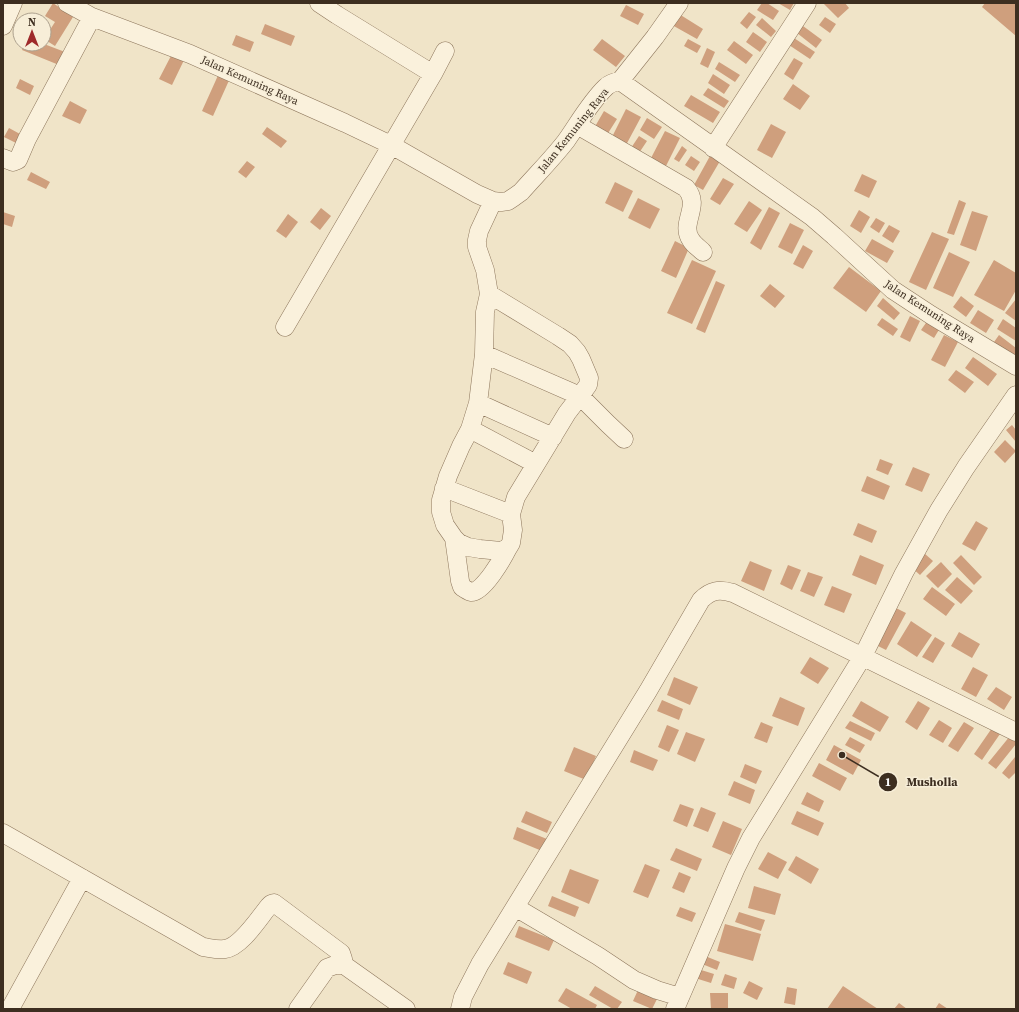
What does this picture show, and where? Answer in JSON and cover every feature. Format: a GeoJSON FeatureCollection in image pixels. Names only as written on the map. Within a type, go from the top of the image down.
{"type":"FeatureCollection","features":[{"type":"Feature","properties":{"kind":"street"},"geometry":{"type":"LineString","coordinates":[[3,26],[13,3]]}},
{"type":"Feature","properties":{"kind":"street","name":"Jalan Kemuning Raya"},"geometry":{"type":"LineString","coordinates":[[67,3],[92,16],[190,54],[318,110],[391,146],[477,194],[493,201],[508,201],[521,192],[559,150],[603,90],[611,84],[620,81],[812,217],[892,290],[1016,366]]}},
{"type":"Feature","properties":{"kind":"street"},"geometry":{"type":"LineString","coordinates":[[319,3],[433,74]]}},
{"type":"Feature","properties":{"kind":"street"},"geometry":{"type":"LineString","coordinates":[[620,81],[655,37],[679,3]]}},
{"type":"Feature","properties":{"kind":"street"},"geometry":{"type":"LineString","coordinates":[[713,148],[807,3]]}},
{"type":"Feature","properties":{"kind":"street"},"geometry":{"type":"LineString","coordinates":[[3,158],[13,162],[18,160],[27,139],[92,16]]}},
{"type":"Feature","properties":{"kind":"street"},"geometry":{"type":"LineString","coordinates":[[285,327],[445,51]]}},
{"type":"Feature","properties":{"kind":"street"},"geometry":{"type":"LineString","coordinates":[[577,125],[686,188],[692,198],[688,233],[691,240],[703,252]]}},
{"type":"Feature","properties":{"kind":"street"},"geometry":{"type":"LineString","coordinates":[[493,201],[479,231],[477,240],[477,247],[485,270],[489,294],[485,312],[484,354],[478,403],[470,429],[448,476],[441,500],[441,512],[445,525],[459,543],[480,549],[501,551],[508,548]]}},
{"type":"Feature","properties":{"kind":"street"},"geometry":{"type":"LineString","coordinates":[[454,538],[462,587],[471,592],[475,591],[486,582],[500,564],[511,543],[513,530],[511,514],[516,497],[566,413],[588,385],[588,378],[579,356],[570,344],[489,294]]}},
{"type":"Feature","properties":{"kind":"street"},"geometry":{"type":"LineString","coordinates":[[484,354],[580,396],[624,439]]}},
{"type":"Feature","properties":{"kind":"street"},"geometry":{"type":"LineString","coordinates":[[515,907],[634,980],[657,990],[677,1003],[736,868],[751,838],[863,656],[904,573],[938,510],[1016,395]]}},
{"type":"Feature","properties":{"kind":"street"},"geometry":{"type":"LineString","coordinates":[[478,403],[553,437]]}},
{"type":"Feature","properties":{"kind":"street"},"geometry":{"type":"LineString","coordinates":[[470,429],[536,464]]}},
{"type":"Feature","properties":{"kind":"street"},"geometry":{"type":"LineString","coordinates":[[444,488],[511,514]]}},
{"type":"Feature","properties":{"kind":"street"},"geometry":{"type":"LineString","coordinates":[[460,1009],[463,998],[480,964],[648,691],[701,600],[714,591],[733,593],[1016,732]]}},
{"type":"Feature","properties":{"kind":"street"},"geometry":{"type":"LineString","coordinates":[[3,833],[203,947],[226,949],[237,943],[246,935],[268,906],[274,903],[341,953],[344,965]]}},
{"type":"Feature","properties":{"kind":"street"},"geometry":{"type":"LineString","coordinates":[[10,1009],[82,878]]}},
{"type":"Feature","properties":{"kind":"street"},"geometry":{"type":"LineString","coordinates":[[298,1009],[327,968],[335,965],[344,965],[406,1009]]}},
{"type":"Feature","properties":{"kind":"building"},"geometry":{"type":"Polygon","coordinates":[[[53,3],[73,17],[55,46],[52,44],[52,27],[55,22],[52,20],[52,12],[47,12],[53,3]]]}},
{"type":"Feature","properties":{"kind":"building"},"geometry":{"type":"Polygon","coordinates":[[[762,3],[767,3],[779,11],[773,20],[757,10],[762,3]]]}},
{"type":"Feature","properties":{"kind":"building"},"geometry":{"type":"Polygon","coordinates":[[[778,3],[794,3],[790,10],[778,3]]]}},
{"type":"Feature","properties":{"kind":"building"},"geometry":{"type":"Polygon","coordinates":[[[823,3],[845,3],[849,8],[838,18],[823,3]]]}},
{"type":"Feature","properties":{"kind":"building"},"geometry":{"type":"Polygon","coordinates":[[[985,3],[1016,3],[1016,36],[982,7],[985,3]]]}},
{"type":"Feature","properties":{"kind":"building"},"geometry":{"type":"Polygon","coordinates":[[[626,5],[644,14],[638,25],[620,16],[626,5]]]}},
{"type":"Feature","properties":{"kind":"building"},"geometry":{"type":"Polygon","coordinates":[[[749,12],[756,17],[747,29],[740,23],[749,12]]]}},
{"type":"Feature","properties":{"kind":"building"},"geometry":{"type":"Polygon","coordinates":[[[679,14],[703,29],[697,39],[672,25],[679,14]]]}},
{"type":"Feature","properties":{"kind":"building"},"geometry":{"type":"Polygon","coordinates":[[[825,17],[836,24],[830,33],[819,25],[825,17]]]}},
{"type":"Feature","properties":{"kind":"building"},"geometry":{"type":"Polygon","coordinates":[[[762,18],[776,31],[771,37],[756,25],[762,18]]]}},
{"type":"Feature","properties":{"kind":"building"},"geometry":{"type":"Polygon","coordinates":[[[265,24],[295,36],[291,46],[261,34],[265,24]]]}},
{"type":"Feature","properties":{"kind":"building"},"geometry":{"type":"Polygon","coordinates":[[[803,26],[822,40],[816,48],[797,33],[803,26]]]}},
{"type":"Feature","properties":{"kind":"building"},"geometry":{"type":"Polygon","coordinates":[[[753,32],[767,42],[760,52],[746,42],[753,32]]]}},
{"type":"Feature","properties":{"kind":"building"},"geometry":{"type":"Polygon","coordinates":[[[236,35],[254,42],[250,52],[232,45],[236,35]]]}},
{"type":"Feature","properties":{"kind":"building"},"geometry":{"type":"Polygon","coordinates":[[[794,38],[815,52],[810,59],[789,45],[794,38]]]}},
{"type":"Feature","properties":{"kind":"building"},"geometry":{"type":"Polygon","coordinates":[[[602,39],[625,56],[616,67],[593,50],[602,39]]]}},
{"type":"Feature","properties":{"kind":"building"},"geometry":{"type":"Polygon","coordinates":[[[688,39],[701,46],[697,53],[684,46],[688,39]]]}},
{"type":"Feature","properties":{"kind":"building"},"geometry":{"type":"Polygon","coordinates":[[[734,41],[753,55],[746,64],[727,50],[734,41]]]}},
{"type":"Feature","properties":{"kind":"building"},"geometry":{"type":"Polygon","coordinates":[[[52,47],[65,52],[59,65],[27,52],[52,52],[52,47]]]}},
{"type":"Feature","properties":{"kind":"building"},"geometry":{"type":"Polygon","coordinates":[[[707,48],[715,52],[708,68],[700,64],[707,48]]]}},
{"type":"Feature","properties":{"kind":"building"},"geometry":{"type":"Polygon","coordinates":[[[173,52],[185,58],[172,85],[159,79],[173,52]]]}},
{"type":"Feature","properties":{"kind":"building"},"geometry":{"type":"Polygon","coordinates":[[[794,58],[803,63],[793,80],[784,74],[794,58]]]}},
{"type":"Feature","properties":{"kind":"building"},"geometry":{"type":"Polygon","coordinates":[[[719,62],[740,75],[735,82],[715,69],[719,62]]]}},
{"type":"Feature","properties":{"kind":"building"},"geometry":{"type":"Polygon","coordinates":[[[220,71],[231,76],[213,116],[202,111],[220,71]]]}},
{"type":"Feature","properties":{"kind":"building"},"geometry":{"type":"Polygon","coordinates":[[[713,74],[730,85],[724,94],[708,83],[713,74]]]}},
{"type":"Feature","properties":{"kind":"building"},"geometry":{"type":"Polygon","coordinates":[[[20,79],[34,86],[30,95],[16,88],[20,79]]]}},
{"type":"Feature","properties":{"kind":"building"},"geometry":{"type":"Polygon","coordinates":[[[793,84],[810,96],[800,110],[783,99],[793,84]]]}},
{"type":"Feature","properties":{"kind":"building"},"geometry":{"type":"Polygon","coordinates":[[[708,88],[729,101],[724,108],[703,95],[708,88]]]}},
{"type":"Feature","properties":{"kind":"building"},"geometry":{"type":"Polygon","coordinates":[[[691,95],[720,112],[713,123],[684,106],[691,95]]]}},
{"type":"Feature","properties":{"kind":"building"},"geometry":{"type":"Polygon","coordinates":[[[70,101],[87,110],[80,124],[62,116],[70,101]]]}},
{"type":"Feature","properties":{"kind":"building"},"geometry":{"type":"Polygon","coordinates":[[[626,109],[641,117],[626,145],[612,137],[626,109]]]}},
{"type":"Feature","properties":{"kind":"building"},"geometry":{"type":"Polygon","coordinates":[[[604,111],[617,119],[605,138],[593,130],[604,111]]]}},
{"type":"Feature","properties":{"kind":"building"},"geometry":{"type":"Polygon","coordinates":[[[647,118],[662,127],[654,139],[640,130],[647,118]]]}},
{"type":"Feature","properties":{"kind":"building"},"geometry":{"type":"Polygon","coordinates":[[[771,124],[786,132],[772,158],[757,150],[771,124]]]}},
{"type":"Feature","properties":{"kind":"building"},"geometry":{"type":"Polygon","coordinates":[[[267,127],[287,141],[281,148],[262,134],[267,127]]]}},
{"type":"Feature","properties":{"kind":"building"},"geometry":{"type":"Polygon","coordinates":[[[9,128],[20,134],[16,143],[4,137],[9,128]]]}},
{"type":"Feature","properties":{"kind":"building"},"geometry":{"type":"Polygon","coordinates":[[[665,131],[680,138],[666,166],[651,158],[665,131]]]}},
{"type":"Feature","properties":{"kind":"building"},"geometry":{"type":"Polygon","coordinates":[[[639,136],[647,141],[639,153],[631,148],[639,136]]]}},
{"type":"Feature","properties":{"kind":"building"},"geometry":{"type":"Polygon","coordinates":[[[682,146],[687,150],[679,162],[674,159],[682,146]]]}},
{"type":"Feature","properties":{"kind":"building"},"geometry":{"type":"Polygon","coordinates":[[[691,156],[700,162],[694,171],[685,165],[691,156]]]}},
{"type":"Feature","properties":{"kind":"building"},"geometry":{"type":"Polygon","coordinates":[[[710,156],[720,161],[703,190],[694,185],[710,156]]]}},
{"type":"Feature","properties":{"kind":"building"},"geometry":{"type":"Polygon","coordinates":[[[247,161],[255,167],[246,178],[238,172],[247,161]]]}},
{"type":"Feature","properties":{"kind":"building"},"geometry":{"type":"Polygon","coordinates":[[[31,172],[50,182],[46,189],[27,180],[31,172]]]}},
{"type":"Feature","properties":{"kind":"building"},"geometry":{"type":"Polygon","coordinates":[[[862,174],[877,181],[869,198],[854,191],[862,174]]]}},
{"type":"Feature","properties":{"kind":"building"},"geometry":{"type":"Polygon","coordinates":[[[723,178],[734,184],[720,205],[710,199],[723,178]]]}},
{"type":"Feature","properties":{"kind":"building"},"geometry":{"type":"Polygon","coordinates":[[[615,182],[633,191],[623,212],[605,203],[615,182]]]}},
{"type":"Feature","properties":{"kind":"building"},"geometry":{"type":"Polygon","coordinates":[[[638,198],[660,209],[650,229],[628,218],[638,198]]]}},
{"type":"Feature","properties":{"kind":"building"},"geometry":{"type":"Polygon","coordinates":[[[959,200],[966,203],[954,235],[947,233],[959,200]]]}},
{"type":"Feature","properties":{"kind":"building"},"geometry":{"type":"Polygon","coordinates":[[[749,201],[762,210],[747,232],[734,224],[749,201]]]}},
{"type":"Feature","properties":{"kind":"building"},"geometry":{"type":"Polygon","coordinates":[[[769,207],[780,213],[761,250],[750,243],[769,207]]]}},
{"type":"Feature","properties":{"kind":"building"},"geometry":{"type":"Polygon","coordinates":[[[321,208],[331,216],[320,230],[310,222],[321,208]]]}},
{"type":"Feature","properties":{"kind":"building"},"geometry":{"type":"Polygon","coordinates":[[[859,210],[870,217],[861,233],[850,226],[859,210]]]}},
{"type":"Feature","properties":{"kind":"building"},"geometry":{"type":"Polygon","coordinates":[[[972,211],[988,216],[976,251],[960,245],[972,211]]]}},
{"type":"Feature","properties":{"kind":"building"},"geometry":{"type":"Polygon","coordinates":[[[3,212],[15,216],[12,227],[3,224],[3,212]]]}},
{"type":"Feature","properties":{"kind":"building"},"geometry":{"type":"Polygon","coordinates":[[[288,214],[298,222],[286,238],[276,231],[288,214]]]}},
{"type":"Feature","properties":{"kind":"building"},"geometry":{"type":"Polygon","coordinates":[[[876,218],[885,223],[879,233],[870,227],[876,218]]]}},
{"type":"Feature","properties":{"kind":"building"},"geometry":{"type":"Polygon","coordinates":[[[790,223],[804,230],[792,254],[778,247],[790,223]]]}},
{"type":"Feature","properties":{"kind":"building"},"geometry":{"type":"Polygon","coordinates":[[[889,225],[900,231],[893,243],[882,236],[889,225]]]}},
{"type":"Feature","properties":{"kind":"building"},"geometry":{"type":"Polygon","coordinates":[[[932,232],[949,239],[926,290],[909,282],[932,232]]]}},
{"type":"Feature","properties":{"kind":"building"},"geometry":{"type":"Polygon","coordinates":[[[872,239],[894,251],[887,263],[865,251],[872,239]]]}},
{"type":"Feature","properties":{"kind":"building"},"geometry":{"type":"Polygon","coordinates":[[[675,241],[689,248],[676,278],[661,271],[675,241]]]}},
{"type":"Feature","properties":{"kind":"building"},"geometry":{"type":"Polygon","coordinates":[[[803,245],[813,251],[803,269],[793,264],[803,245]]]}},
{"type":"Feature","properties":{"kind":"building"},"geometry":{"type":"Polygon","coordinates":[[[949,252],[970,262],[953,297],[933,288],[949,252]]]}},
{"type":"Feature","properties":{"kind":"building"},"geometry":{"type":"Polygon","coordinates":[[[692,260],[716,271],[692,324],[667,313],[692,260]]]}},
{"type":"Feature","properties":{"kind":"building"},"geometry":{"type":"Polygon","coordinates":[[[994,260],[1016,273],[1016,290],[1004,311],[974,295],[994,260]]]}},
{"type":"Feature","properties":{"kind":"building"},"geometry":{"type":"Polygon","coordinates":[[[849,267],[881,291],[866,312],[833,288],[849,267]]]}},
{"type":"Feature","properties":{"kind":"building"},"geometry":{"type":"Polygon","coordinates":[[[716,281],[725,285],[705,333],[696,329],[716,281]]]}},
{"type":"Feature","properties":{"kind":"building"},"geometry":{"type":"Polygon","coordinates":[[[770,284],[785,296],[775,308],[760,296],[770,284]]]}},
{"type":"Feature","properties":{"kind":"building"},"geometry":{"type":"Polygon","coordinates":[[[961,296],[974,306],[966,317],[953,307],[961,296]]]}},
{"type":"Feature","properties":{"kind":"building"},"geometry":{"type":"Polygon","coordinates":[[[883,298],[900,313],[894,320],[877,306],[883,298]]]}},
{"type":"Feature","properties":{"kind":"building"},"geometry":{"type":"Polygon","coordinates":[[[1016,299],[1016,321],[1005,313],[1016,299]]]}},
{"type":"Feature","properties":{"kind":"building"},"geometry":{"type":"Polygon","coordinates":[[[978,310],[994,320],[986,333],[970,323],[978,310]]]}},
{"type":"Feature","properties":{"kind":"building"},"geometry":{"type":"Polygon","coordinates":[[[910,316],[920,321],[910,342],[900,337],[910,316]]]}},
{"type":"Feature","properties":{"kind":"building"},"geometry":{"type":"Polygon","coordinates":[[[882,318],[898,329],[893,336],[877,325],[882,318]]]}},
{"type":"Feature","properties":{"kind":"building"},"geometry":{"type":"Polygon","coordinates":[[[1003,319],[1016,328],[1016,341],[997,329],[1003,319]]]}},
{"type":"Feature","properties":{"kind":"building"},"geometry":{"type":"Polygon","coordinates":[[[928,320],[940,328],[934,338],[921,330],[928,320]]]}},
{"type":"Feature","properties":{"kind":"building"},"geometry":{"type":"Polygon","coordinates":[[[944,335],[958,342],[945,367],[931,360],[944,335]]]}},
{"type":"Feature","properties":{"kind":"building"},"geometry":{"type":"Polygon","coordinates":[[[999,335],[1016,348],[1016,358],[994,342],[999,335]]]}},
{"type":"Feature","properties":{"kind":"building"},"geometry":{"type":"Polygon","coordinates":[[[973,357],[997,374],[988,386],[965,368],[973,357]]]}},
{"type":"Feature","properties":{"kind":"building"},"geometry":{"type":"Polygon","coordinates":[[[956,370],[974,382],[965,393],[948,380],[956,370]]]}},
{"type":"Feature","properties":{"kind":"building"},"geometry":{"type":"Polygon","coordinates":[[[1012,425],[1016,430],[1016,442],[1006,430],[1012,425]]]}},
{"type":"Feature","properties":{"kind":"building"},"geometry":{"type":"Polygon","coordinates":[[[1005,440],[1016,451],[1005,463],[994,452],[1005,440]]]}},
{"type":"Feature","properties":{"kind":"building"},"geometry":{"type":"Polygon","coordinates":[[[880,459],[893,464],[888,475],[876,470],[880,459]]]}},
{"type":"Feature","properties":{"kind":"building"},"geometry":{"type":"Polygon","coordinates":[[[913,467],[930,474],[922,492],[905,485],[913,467]]]}},
{"type":"Feature","properties":{"kind":"building"},"geometry":{"type":"Polygon","coordinates":[[[867,476],[890,486],[884,500],[861,491],[867,476]]]}},
{"type":"Feature","properties":{"kind":"building"},"geometry":{"type":"Polygon","coordinates":[[[976,521],[988,528],[975,551],[962,544],[976,521]]]}},
{"type":"Feature","properties":{"kind":"building"},"geometry":{"type":"Polygon","coordinates":[[[858,523],[877,531],[872,543],[853,535],[858,523]]]}},
{"type":"Feature","properties":{"kind":"building"},"geometry":{"type":"Polygon","coordinates":[[[924,553],[933,561],[920,575],[911,567],[924,553]]]}},
{"type":"Feature","properties":{"kind":"building"},"geometry":{"type":"Polygon","coordinates":[[[860,555],[884,565],[876,585],[852,575],[860,555]]]}},
{"type":"Feature","properties":{"kind":"building"},"geometry":{"type":"Polygon","coordinates":[[[961,555],[982,577],[974,585],[953,563],[961,555]]]}},
{"type":"Feature","properties":{"kind":"building"},"geometry":{"type":"Polygon","coordinates":[[[750,561],[772,570],[764,591],[741,581],[750,561]]]}},
{"type":"Feature","properties":{"kind":"building"},"geometry":{"type":"Polygon","coordinates":[[[941,562],[952,574],[938,588],[926,576],[941,562]]]}},
{"type":"Feature","properties":{"kind":"building"},"geometry":{"type":"Polygon","coordinates":[[[788,565],[801,570],[792,590],[780,584],[788,565]]]}},
{"type":"Feature","properties":{"kind":"building"},"geometry":{"type":"Polygon","coordinates":[[[808,572],[823,577],[814,597],[800,591],[808,572]]]}},
{"type":"Feature","properties":{"kind":"building"},"geometry":{"type":"Polygon","coordinates":[[[957,577],[973,591],[961,604],[945,590],[957,577]]]}},
{"type":"Feature","properties":{"kind":"building"},"geometry":{"type":"Polygon","coordinates":[[[832,586],[852,594],[844,613],[824,605],[832,586]]]}},
{"type":"Feature","properties":{"kind":"building"},"geometry":{"type":"Polygon","coordinates":[[[932,587],[955,604],[946,616],[923,599],[932,587]]]}},
{"type":"Feature","properties":{"kind":"building"},"geometry":{"type":"Polygon","coordinates":[[[896,608],[906,613],[886,650],[876,645],[896,608]]]}},
{"type":"Feature","properties":{"kind":"building"},"geometry":{"type":"Polygon","coordinates":[[[911,621],[932,635],[917,657],[897,644],[911,621]]]}},
{"type":"Feature","properties":{"kind":"building"},"geometry":{"type":"Polygon","coordinates":[[[959,632],[980,644],[972,658],[951,646],[959,632]]]}},
{"type":"Feature","properties":{"kind":"building"},"geometry":{"type":"Polygon","coordinates":[[[935,637],[945,643],[933,663],[922,657],[935,637]]]}},
{"type":"Feature","properties":{"kind":"building"},"geometry":{"type":"Polygon","coordinates":[[[810,657],[829,668],[818,684],[800,673],[810,657]]]}},
{"type":"Feature","properties":{"kind":"building"},"geometry":{"type":"Polygon","coordinates":[[[973,667],[988,675],[976,697],[961,689],[973,667]]]}},
{"type":"Feature","properties":{"kind":"building"},"geometry":{"type":"Polygon","coordinates":[[[674,677],[698,687],[690,705],[667,695],[674,677]]]}},
{"type":"Feature","properties":{"kind":"building"},"geometry":{"type":"Polygon","coordinates":[[[996,687],[1012,697],[1004,710],[987,699],[996,687]]]}},
{"type":"Feature","properties":{"kind":"building"},"geometry":{"type":"Polygon","coordinates":[[[780,697],[805,708],[798,726],[772,716],[780,697]]]}},
{"type":"Feature","properties":{"kind":"building"},"geometry":{"type":"Polygon","coordinates":[[[662,700],[683,709],[679,720],[657,711],[662,700]]]}},
{"type":"Feature","properties":{"kind":"building"},"geometry":{"type":"Polygon","coordinates":[[[861,701],[889,717],[880,732],[852,716],[861,701]]]}},
{"type":"Feature","properties":{"kind":"building"},"geometry":{"type":"Polygon","coordinates":[[[918,701],[930,708],[917,730],[905,722],[918,701]]]}},
{"type":"Feature","properties":{"kind":"building"},"geometry":{"type":"Polygon","coordinates":[[[939,720],[952,728],[943,743],[929,735],[939,720]]]}},
{"type":"Feature","properties":{"kind":"building"},"geometry":{"type":"Polygon","coordinates":[[[850,721],[875,733],[871,741],[845,728],[850,721]]]}},
{"type":"Feature","properties":{"kind":"building"},"geometry":{"type":"Polygon","coordinates":[[[761,722],[773,727],[767,743],[754,738],[761,722]]]}},
{"type":"Feature","properties":{"kind":"building"},"geometry":{"type":"Polygon","coordinates":[[[964,722],[974,728],[958,752],[948,746],[964,722]]]}},
{"type":"Feature","properties":{"kind":"building"},"geometry":{"type":"Polygon","coordinates":[[[667,725],[679,730],[669,752],[658,747],[667,725]]]}},
{"type":"Feature","properties":{"kind":"building"},"geometry":{"type":"Polygon","coordinates":[[[992,728],[1000,734],[982,760],[974,754],[992,728]]]}},
{"type":"Feature","properties":{"kind":"building"},"geometry":{"type":"Polygon","coordinates":[[[686,732],[705,739],[695,762],[677,754],[686,732]]]}},
{"type":"Feature","properties":{"kind":"building"},"geometry":{"type":"Polygon","coordinates":[[[1010,736],[1016,741],[1016,744],[996,769],[988,763],[1010,736]]]}},
{"type":"Feature","properties":{"kind":"building"},"geometry":{"type":"Polygon","coordinates":[[[850,737],[865,745],[860,753],[845,745],[850,737]]]}},
{"type":"Feature","properties":{"kind":"building"},"geometry":{"type":"Polygon","coordinates":[[[834,745],[861,760],[853,775],[826,760],[834,745]]]}},
{"type":"Feature","properties":{"kind":"building"},"geometry":{"type":"Polygon","coordinates":[[[574,747],[596,756],[586,780],[564,771],[574,747]]]}},
{"type":"Feature","properties":{"kind":"building"},"geometry":{"type":"Polygon","coordinates":[[[634,750],[658,760],[653,771],[630,762],[634,750]]]}},
{"type":"Feature","properties":{"kind":"building"},"geometry":{"type":"Polygon","coordinates":[[[1015,757],[1016,772],[1009,779],[1002,773],[1015,757]]]}},
{"type":"Feature","properties":{"kind":"building"},"geometry":{"type":"Polygon","coordinates":[[[819,763],[847,778],[840,791],[812,776],[819,763]]]}},
{"type":"Feature","properties":{"kind":"building"},"geometry":{"type":"Polygon","coordinates":[[[745,764],[762,771],[756,784],[740,777],[745,764]]]}},
{"type":"Feature","properties":{"kind":"building"},"geometry":{"type":"Polygon","coordinates":[[[734,781],[755,790],[750,804],[728,795],[734,781]]]}},
{"type":"Feature","properties":{"kind":"building"},"geometry":{"type":"Polygon","coordinates":[[[807,792],[824,801],[819,812],[801,804],[807,792]]]}},
{"type":"Feature","properties":{"kind":"building"},"geometry":{"type":"Polygon","coordinates":[[[680,804],[694,809],[687,827],[673,821],[680,804]]]}},
{"type":"Feature","properties":{"kind":"building"},"geometry":{"type":"Polygon","coordinates":[[[701,807],[716,813],[708,832],[693,826],[701,807]]]}},
{"type":"Feature","properties":{"kind":"building"},"geometry":{"type":"Polygon","coordinates":[[[526,811],[552,822],[547,833],[521,822],[526,811]]]}},
{"type":"Feature","properties":{"kind":"building"},"geometry":{"type":"Polygon","coordinates":[[[797,811],[824,823],[818,836],[791,824],[797,811]]]}},
{"type":"Feature","properties":{"kind":"building"},"geometry":{"type":"Polygon","coordinates":[[[723,821],[742,829],[731,855],[712,847],[723,821]]]}},
{"type":"Feature","properties":{"kind":"building"},"geometry":{"type":"Polygon","coordinates":[[[517,827],[547,839],[542,851],[513,839],[517,827]]]}},
{"type":"Feature","properties":{"kind":"building"},"geometry":{"type":"Polygon","coordinates":[[[676,848],[702,859],[697,871],[670,860],[676,848]]]}},
{"type":"Feature","properties":{"kind":"building"},"geometry":{"type":"Polygon","coordinates":[[[768,852],[787,862],[778,879],[758,869],[768,852]]]}},
{"type":"Feature","properties":{"kind":"building"},"geometry":{"type":"Polygon","coordinates":[[[796,856],[819,869],[811,884],[788,870],[796,856]]]}},
{"type":"Feature","properties":{"kind":"building"},"geometry":{"type":"Polygon","coordinates":[[[645,864],[660,870],[648,898],[633,892],[645,864]]]}},
{"type":"Feature","properties":{"kind":"building"},"geometry":{"type":"Polygon","coordinates":[[[570,869],[599,880],[589,904],[561,892],[570,869]]]}},
{"type":"Feature","properties":{"kind":"building"},"geometry":{"type":"Polygon","coordinates":[[[679,872],[691,877],[684,893],[672,888],[679,872]]]}},
{"type":"Feature","properties":{"kind":"building"},"geometry":{"type":"Polygon","coordinates":[[[754,886],[781,894],[775,915],[748,908],[754,886]]]}},
{"type":"Feature","properties":{"kind":"building"},"geometry":{"type":"Polygon","coordinates":[[[552,896],[579,907],[575,917],[548,906],[552,896]]]}},
{"type":"Feature","properties":{"kind":"building"},"geometry":{"type":"Polygon","coordinates":[[[680,907],[696,913],[692,922],[676,916],[680,907]]]}},
{"type":"Feature","properties":{"kind":"building"},"geometry":{"type":"Polygon","coordinates":[[[739,912],[765,920],[761,931],[735,922],[739,912]]]}},
{"type":"Feature","properties":{"kind":"building"},"geometry":{"type":"Polygon","coordinates":[[[725,924],[761,934],[753,961],[717,951],[725,924]]]}},
{"type":"Feature","properties":{"kind":"building"},"geometry":{"type":"Polygon","coordinates":[[[519,926],[554,940],[549,951],[515,937],[519,926]]]}},
{"type":"Feature","properties":{"kind":"building"},"geometry":{"type":"Polygon","coordinates":[[[705,956],[720,962],[717,970],[702,964],[705,956]]]}},
{"type":"Feature","properties":{"kind":"building"},"geometry":{"type":"Polygon","coordinates":[[[508,962],[532,972],[527,984],[503,974],[508,962]]]}},
{"type":"Feature","properties":{"kind":"building"},"geometry":{"type":"Polygon","coordinates":[[[698,969],[714,974],[711,983],[695,978],[698,969]]]}},
{"type":"Feature","properties":{"kind":"building"},"geometry":{"type":"Polygon","coordinates":[[[725,974],[737,978],[734,989],[721,985],[725,974]]]}},
{"type":"Feature","properties":{"kind":"building"},"geometry":{"type":"Polygon","coordinates":[[[749,981],[763,988],[757,1000],[743,993],[749,981]]]}},
{"type":"Feature","properties":{"kind":"building"},"geometry":{"type":"Polygon","coordinates":[[[595,986],[622,1002],[617,1009],[613,1009],[589,995],[595,986]]]}},
{"type":"Feature","properties":{"kind":"building"},"geometry":{"type":"Polygon","coordinates":[[[843,986],[878,1009],[827,1009],[843,986]]]}},
{"type":"Feature","properties":{"kind":"building"},"geometry":{"type":"Polygon","coordinates":[[[787,987],[797,989],[795,1005],[784,1003],[787,987]]]}},
{"type":"Feature","properties":{"kind":"building"},"geometry":{"type":"Polygon","coordinates":[[[566,988],[597,1005],[595,1009],[572,1009],[558,1001],[566,988]]]}},
{"type":"Feature","properties":{"kind":"building"},"geometry":{"type":"Polygon","coordinates":[[[638,990],[657,999],[652,1009],[633,1001],[638,990]]]}},
{"type":"Feature","properties":{"kind":"building"},"geometry":{"type":"Polygon","coordinates":[[[710,993],[728,993],[728,1009],[711,1009],[710,993]]]}},
{"type":"Feature","properties":{"kind":"building"},"geometry":{"type":"Polygon","coordinates":[[[899,1003],[907,1009],[894,1009],[899,1003]]]}},
{"type":"Feature","properties":{"kind":"building"},"geometry":{"type":"Polygon","coordinates":[[[939,1003],[948,1009],[935,1009],[939,1003]]]}},
{"type":"Feature","properties":{"kind":"place","name":"Musholla"},"geometry":{"type":"Point","coordinates":[842,755]}}]}
